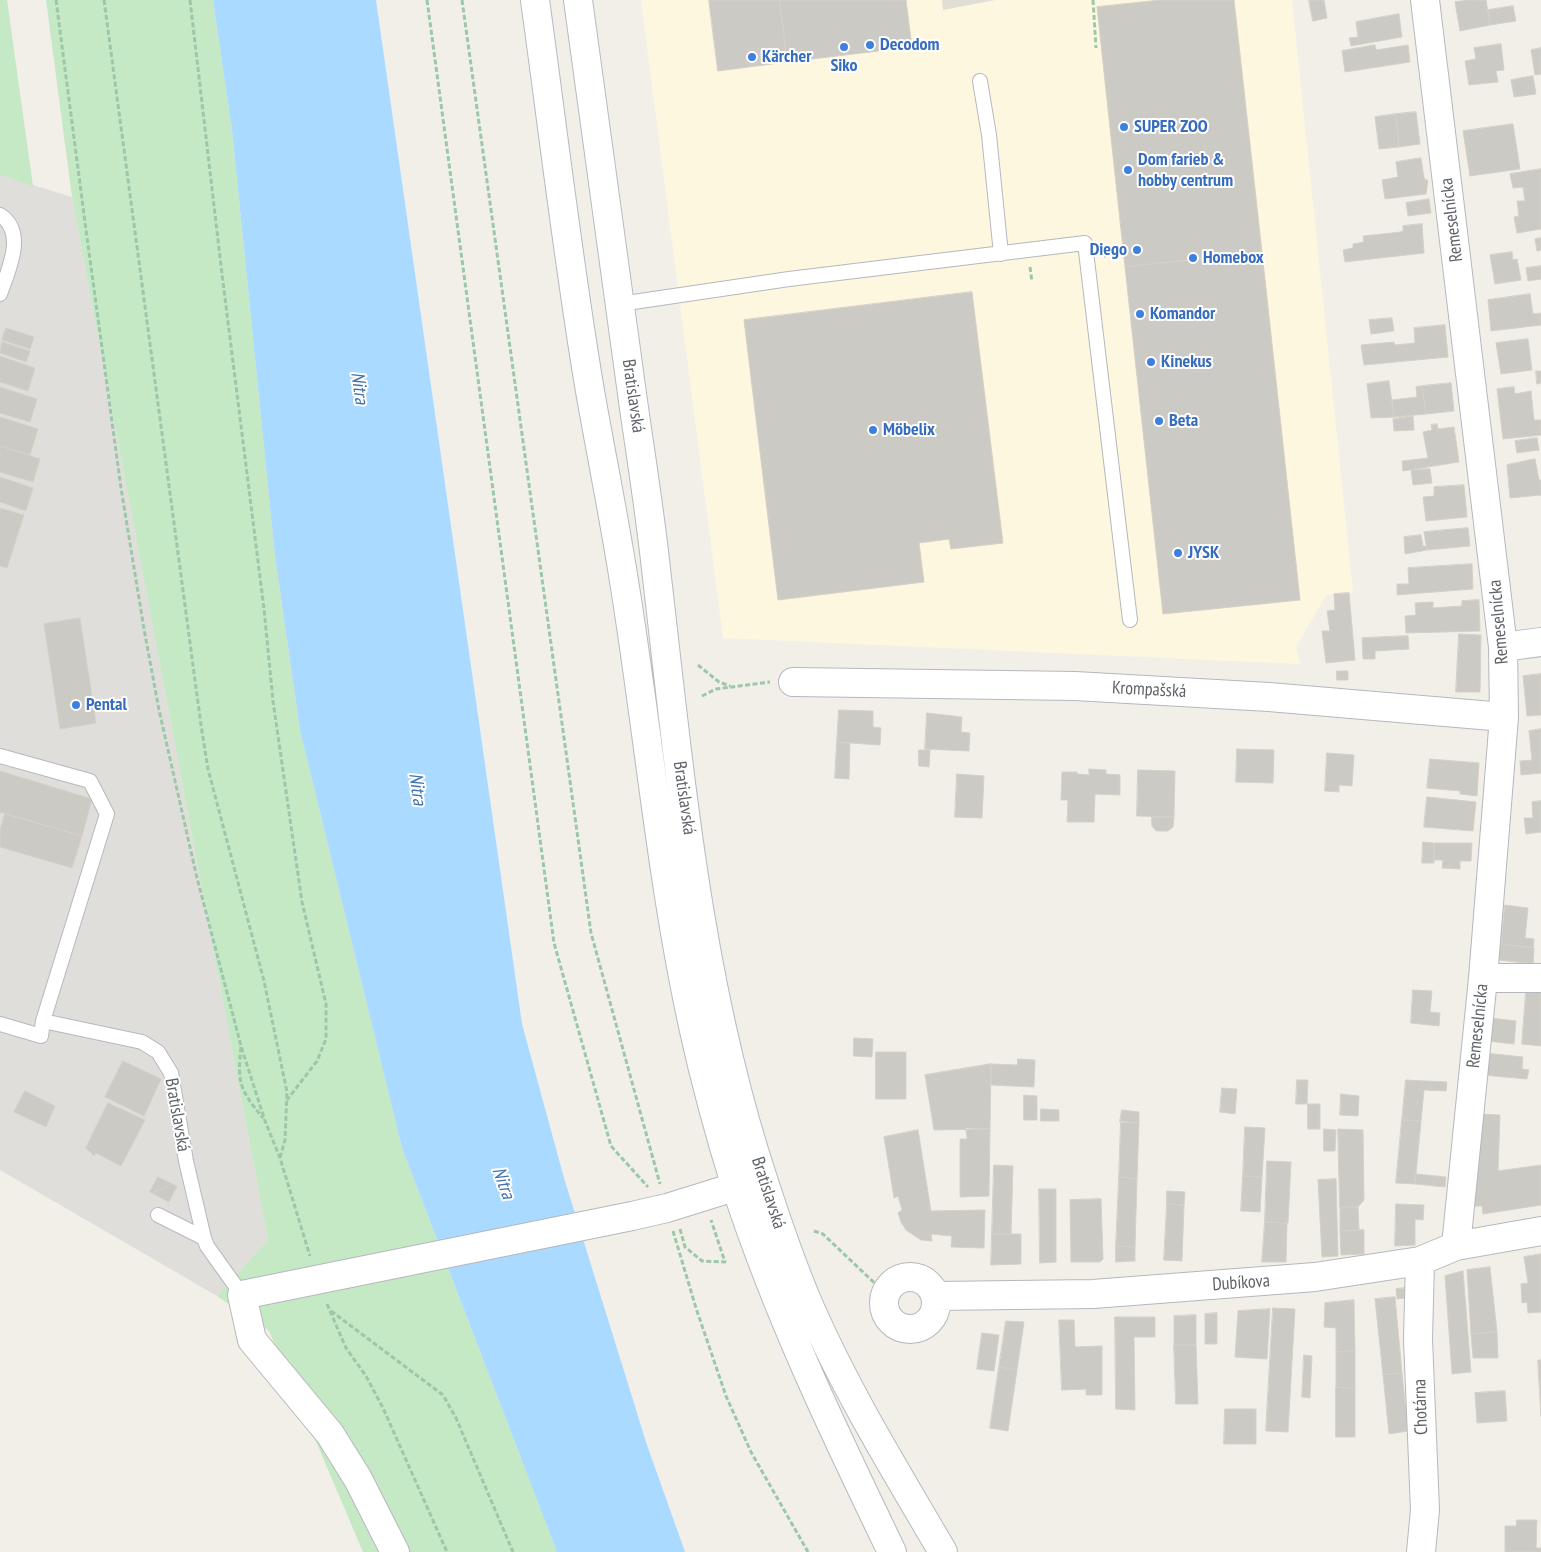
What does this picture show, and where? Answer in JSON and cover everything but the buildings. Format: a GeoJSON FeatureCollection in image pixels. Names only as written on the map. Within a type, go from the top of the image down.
{"type":"FeatureCollection","features":[{"type":"Feature","properties":{"kind":"street","name":"Bratislavská"},"geometry":{"type":"LineString","coordinates":[[535,0],[590,390],[624,581],[673,923],[693,1027],[736,1187],[758,1250],[786,1323],[892,1552]]}},
{"type":"Feature","properties":{"kind":"street","name":"Bratislavská"},"geometry":{"type":"LineString","coordinates":[[578,0],[656,566],[670,699],[701,918],[720,1018],[739,1099],[762,1178],[811,1310],[850,1389],[943,1552]]}},
{"type":"Feature","properties":{"kind":"street","name":"Remeselnícka"},"geometry":{"type":"LineString","coordinates":[[1425,0],[1503,647],[1504,717],[1484,978],[1456,1246]]}},
{"type":"Feature","properties":{"kind":"street"},"geometry":{"type":"LineString","coordinates":[[578,311],[620,304]]}},
{"type":"Feature","properties":{"kind":"street"},"geometry":{"type":"LineString","coordinates":[[1503,647],[1541,642]]}},
{"type":"Feature","properties":{"kind":"street","name":"Krompašská"},"geometry":{"type":"LineString","coordinates":[[793,682],[1075,686],[1269,697],[1504,717]]}},
{"type":"Feature","properties":{"kind":"street"},"geometry":{"type":"LineString","coordinates":[[1484,978],[1541,978]]}},
{"type":"Feature","properties":{"kind":"street"},"geometry":{"type":"LineString","coordinates":[[395,1552],[358,1479],[330,1434],[252,1340],[242,1295],[632,1216],[667,1208],[762,1178]]}},
{"type":"Feature","properties":{"kind":"street","name":"Dubíkova"},"geometry":{"type":"LineString","coordinates":[[936,1296],[1093,1294],[1315,1277],[1420,1261],[1456,1246],[1541,1231]]}},
{"type":"Feature","properties":{"kind":"street","name":"Chotárna"},"geometry":{"type":"LineString","coordinates":[[1420,1261],[1418,1339],[1425,1510],[1421,1552]]}},
{"type":"Feature","properties":{"kind":"street"},"geometry":{"type":"LineString","coordinates":[[912,1276],[927,1282],[936,1296],[934,1314],[922,1326],[913,1329],[896,1325],[889,1318],[885,1310],[885,1293],[890,1286],[903,1277],[912,1276]]}},
{"type":"Feature","properties":{"kind":"lane"},"geometry":{"type":"LineString","coordinates":[[980,81],[989,135],[1001,254]]}},
{"type":"Feature","properties":{"kind":"lane"},"geometry":{"type":"LineString","coordinates":[[0,215],[9,223],[14,242],[13,254],[0,294]]}},
{"type":"Feature","properties":{"kind":"lane"},"geometry":{"type":"LineString","coordinates":[[620,304],[789,279],[1085,243],[1130,620]]}},
{"type":"Feature","properties":{"kind":"lane"},"geometry":{"type":"LineString","coordinates":[[0,756],[90,781],[107,814],[43,1022],[41,1036],[0,1024]]}},
{"type":"Feature","properties":{"kind":"lane","name":"Bratislavská"},"geometry":{"type":"LineString","coordinates":[[43,1022],[142,1042],[158,1052],[171,1073],[186,1161],[204,1238],[207,1246],[242,1295]]}},
{"type":"Feature","properties":{"kind":"lane"},"geometry":{"type":"LineString","coordinates":[[158,1215],[204,1238]]}},
{"type":"Feature","properties":{"kind":"path"},"geometry":{"type":"LineString","coordinates":[[56,0],[120,479],[159,710],[195,869],[241,1046],[265,1121],[280,1158],[317,1280],[346,1348],[366,1376],[383,1408],[447,1552]]}},
{"type":"Feature","properties":{"kind":"path"},"geometry":{"type":"LineString","coordinates":[[104,0],[208,768],[264,982],[287,1092],[285,1140],[280,1158]]}},
{"type":"Feature","properties":{"kind":"path"},"geometry":{"type":"LineString","coordinates":[[190,0],[264,609],[273,701],[302,902],[326,1004],[326,1039],[317,1061],[286,1100]]}},
{"type":"Feature","properties":{"kind":"path"},"geometry":{"type":"LineString","coordinates":[[427,0],[554,944],[612,1146],[678,1221],[685,1247],[702,1261],[725,1262],[704,1197]]}},
{"type":"Feature","properties":{"kind":"path"},"geometry":{"type":"LineString","coordinates":[[462,0],[591,933],[696,1308],[726,1396],[751,1452],[808,1552]]}},
{"type":"Feature","properties":{"kind":"path"},"geometry":{"type":"LineString","coordinates":[[1093,0],[1096,48]]}},
{"type":"Feature","properties":{"kind":"path"},"geometry":{"type":"LineString","coordinates":[[698,665],[719,682],[731,686]]}},
{"type":"Feature","properties":{"kind":"path"},"geometry":{"type":"LineString","coordinates":[[702,696],[716,689],[764,682]]}},
{"type":"Feature","properties":{"kind":"path"},"geometry":{"type":"LineString","coordinates":[[241,1046],[239,1070],[241,1085],[248,1100],[265,1121]]}},
{"type":"Feature","properties":{"kind":"path"},"geometry":{"type":"LineString","coordinates":[[814,1231],[823,1234],[885,1293]]}},
{"type":"Feature","properties":{"kind":"path"},"geometry":{"type":"LineString","coordinates":[[330,1310],[443,1395],[456,1418],[513,1552]]}},
{"type":"Feature","properties":{"kind":"shaded area"},"geometry":{"type":"Polygon","coordinates":[[[641,0],[942,0],[943,10],[995,0],[1292,0],[1353,592],[1326,595],[1296,647],[1300,664],[723,638],[641,0]]]}},
{"type":"Feature","properties":{"kind":"shaded area"},"geometry":{"type":"Polygon","coordinates":[[[942,0],[995,0],[943,10],[942,0]]]}},
{"type":"Feature","properties":{"kind":"shaded area"},"geometry":{"type":"Polygon","coordinates":[[[0,175],[72,197],[268,1240],[217,1296],[0,1170],[0,175]]]}},
{"type":"Feature","properties":{"kind":"green space"},"geometry":{"type":"Polygon","coordinates":[[[0,0],[7,0],[33,186],[0,175],[0,0]]]}},
{"type":"Feature","properties":{"kind":"green space"},"geometry":{"type":"Polygon","coordinates":[[[46,0],[213,0],[232,130],[275,556],[300,730],[402,1148],[557,1552],[363,1552],[269,1331],[217,1296],[268,1240],[72,197],[46,0]]]}},
{"type":"Feature","properties":{"kind":"water","name":"Nitra"},"geometry":{"type":"Polygon","coordinates":[[[213,0],[376,0],[522,1024],[564,1178],[647,1445],[685,1552],[557,1552],[402,1148],[300,730],[275,556],[232,130],[213,0]]]}},
{"type":"Feature","properties":{"kind":"place","name":"Decodom"},"geometry":{"type":"Point","coordinates":[870,45]}},
{"type":"Feature","properties":{"kind":"place","name":"Siko"},"geometry":{"type":"Point","coordinates":[844,47]}},
{"type":"Feature","properties":{"kind":"place","name":"Kärcher"},"geometry":{"type":"Point","coordinates":[752,57]}},
{"type":"Feature","properties":{"kind":"place","name":"SUPER ZOO"},"geometry":{"type":"Point","coordinates":[1124,127]}},
{"type":"Feature","properties":{"kind":"place","name":"Dom farieb & hobby centrum"},"geometry":{"type":"Point","coordinates":[1128,170]}},
{"type":"Feature","properties":{"kind":"place","name":"Diego"},"geometry":{"type":"Point","coordinates":[1137,250]}},
{"type":"Feature","properties":{"kind":"place","name":"Homebox"},"geometry":{"type":"Point","coordinates":[1193,258]}},
{"type":"Feature","properties":{"kind":"place","name":"Komandor"},"geometry":{"type":"Point","coordinates":[1140,314]}},
{"type":"Feature","properties":{"kind":"place","name":"Kinekus"},"geometry":{"type":"Point","coordinates":[1151,362]}},
{"type":"Feature","properties":{"kind":"place","name":"Beta"},"geometry":{"type":"Point","coordinates":[1159,421]}},
{"type":"Feature","properties":{"kind":"place","name":"Möbelix"},"geometry":{"type":"Point","coordinates":[873,430]}},
{"type":"Feature","properties":{"kind":"place","name":"JYSK"},"geometry":{"type":"Point","coordinates":[1178,553]}},
{"type":"Feature","properties":{"kind":"place","name":"Pental"},"geometry":{"type":"Point","coordinates":[76,705]}}]}
